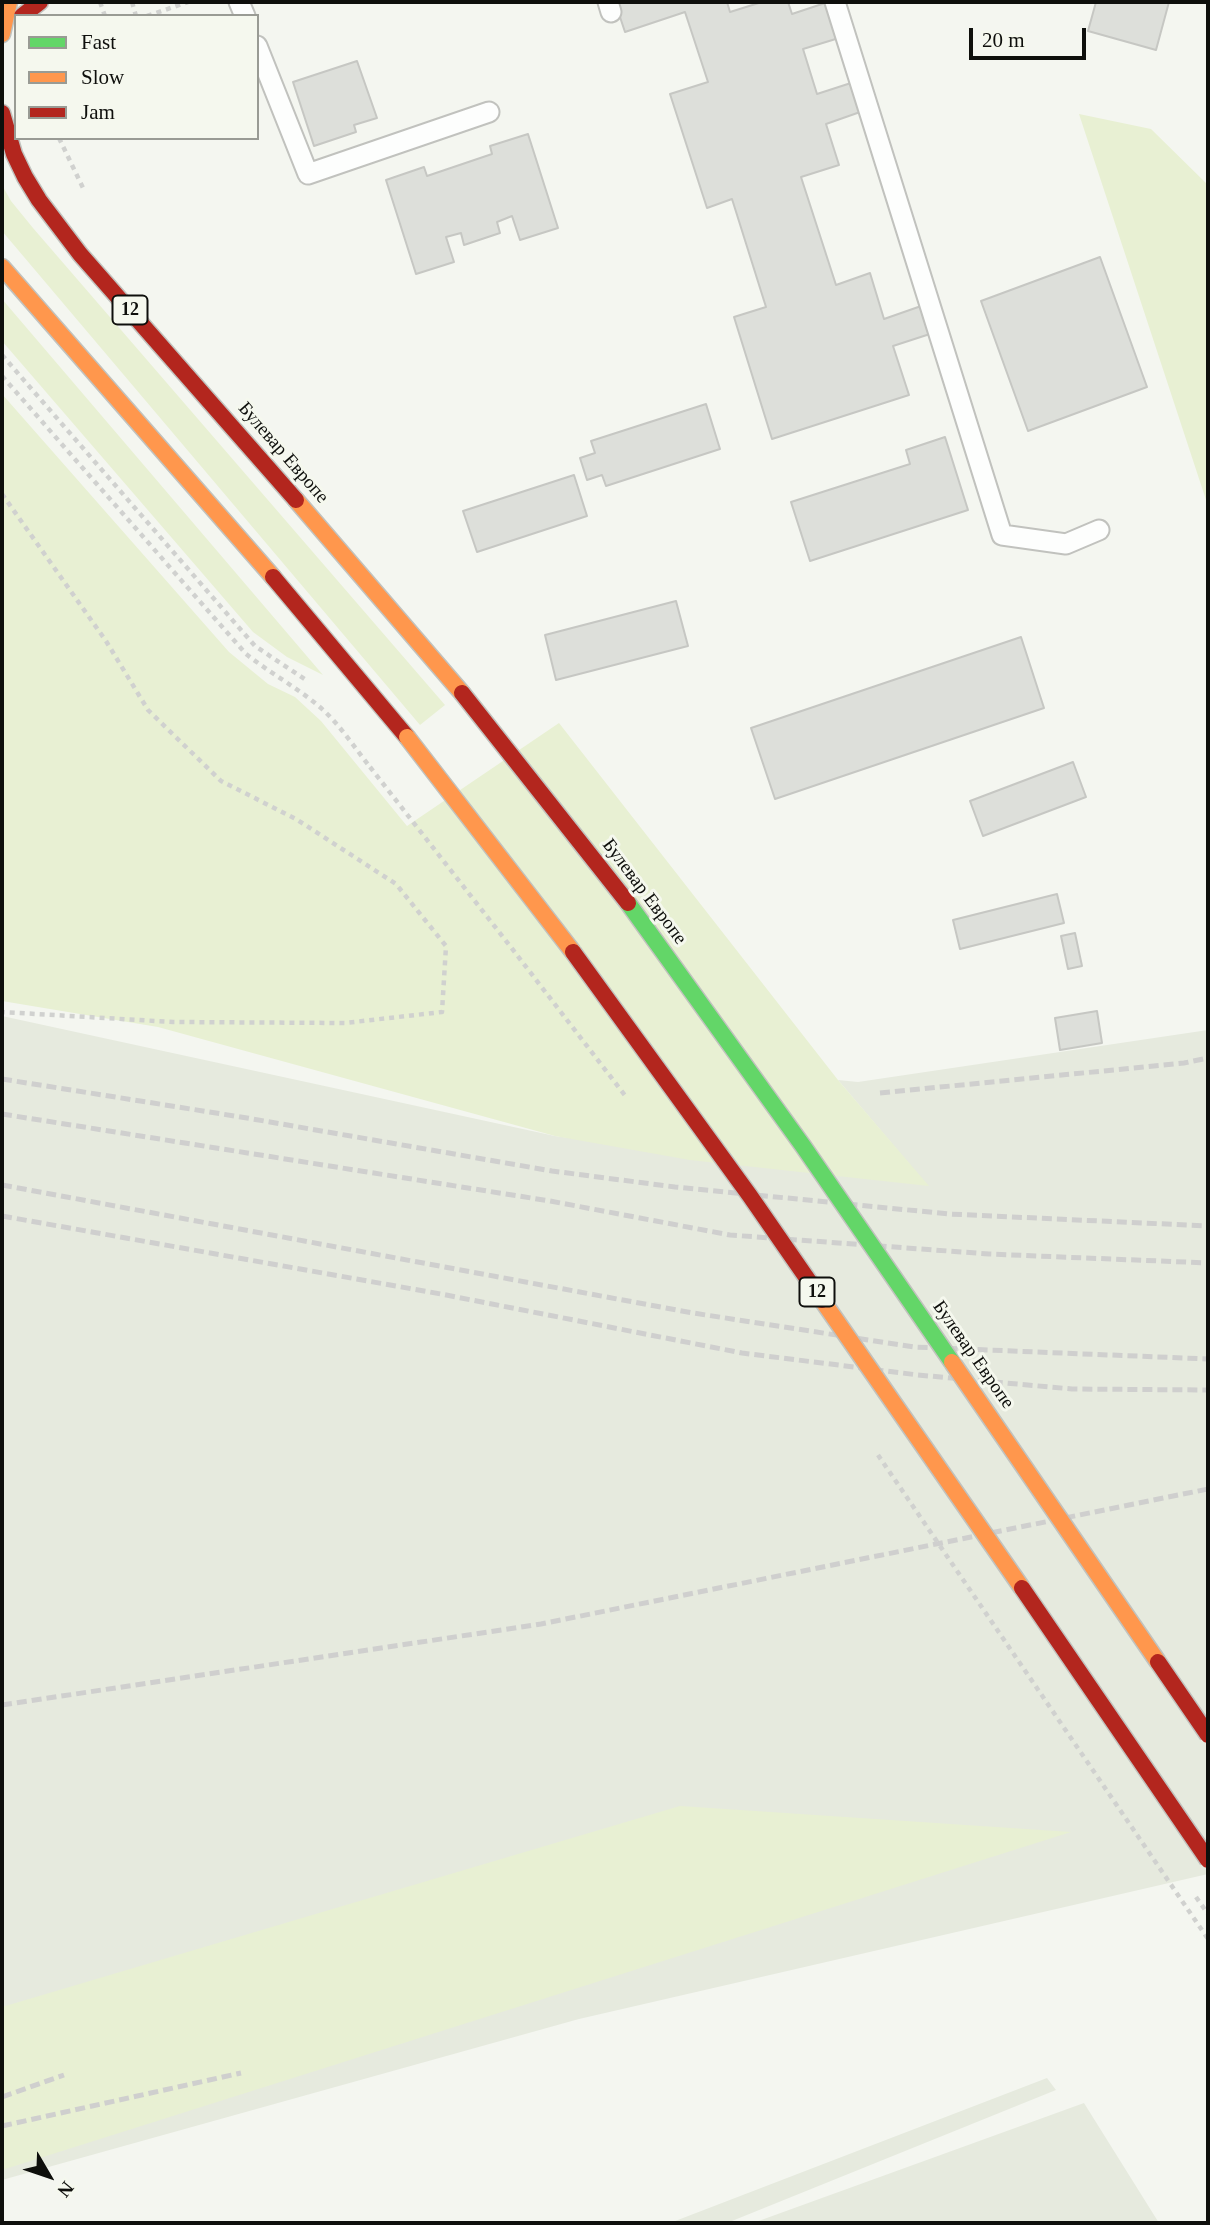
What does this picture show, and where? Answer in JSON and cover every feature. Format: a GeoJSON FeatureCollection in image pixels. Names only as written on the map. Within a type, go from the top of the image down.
{"type":"FeatureCollection","features":[{"type":"Feature","properties":{"kind":"main road"},"geometry":{"type":"LineString","coordinates":[[7,28],[9,2]]}},
{"type":"Feature","properties":{"kind":"main road"},"geometry":{"type":"LineString","coordinates":[[25,14],[40,2]]}},
{"type":"Feature","properties":{"kind":"main road","name":"Булевар Европе"},"geometry":{"type":"LineString","coordinates":[[2,113],[14,154],[25,177],[80,254],[462,693],[645,925],[889,1270],[1208,1735]]}},
{"type":"Feature","properties":{"kind":"main road","name":"12"},"geometry":{"type":"LineString","coordinates":[[2,267],[246,544],[407,737],[584,966],[750,1196],[1006,1563],[1208,1860]]}},
{"type":"Feature","properties":{"kind":"lane"},"geometry":{"type":"LineString","coordinates":[[835,2],[1002,536],[1066,544],[1099,530]]}},
{"type":"Feature","properties":{"kind":"lane"},"geometry":{"type":"LineString","coordinates":[[259,51],[308,174],[488,112]]}},
{"type":"Feature","properties":{"kind":"path"},"geometry":{"type":"LineString","coordinates":[[153,14],[188,2]]}},
{"type":"Feature","properties":{"kind":"path"},"geometry":{"type":"LineString","coordinates":[[2,355],[255,646],[307,681]]}},
{"type":"Feature","properties":{"kind":"path"},"geometry":{"type":"LineString","coordinates":[[2,376],[246,653],[324,710],[628,1100]]}},
{"type":"Feature","properties":{"kind":"path"},"geometry":{"type":"LineString","coordinates":[[2,494],[106,641],[148,710],[221,781],[296,818],[396,884],[446,946],[442,1012],[331,1023],[173,1022],[2,1012]]}},
{"type":"Feature","properties":{"kind":"path"},"geometry":{"type":"LineString","coordinates":[[876,1451],[1208,1939]]}},
{"type":"Feature","properties":{"kind":"shaded area"},"geometry":{"type":"Polygon","coordinates":[[[2,1016],[555,1136],[927,1185],[838,1080],[858,1082],[1208,1030],[1208,1874],[579,2019],[2,2180],[2,1016]]]}},
{"type":"Feature","properties":{"kind":"shaded area"},"geometry":{"type":"Polygon","coordinates":[[[1047,2078],[1056,2090],[727,2223],[670,2223],[1047,2078]]]}},
{"type":"Feature","properties":{"kind":"shaded area"},"geometry":{"type":"Polygon","coordinates":[[[1084,2103],[1159,2223],[753,2223],[1084,2103]]]}},
{"type":"Feature","properties":{"kind":"green space"},"geometry":{"type":"Polygon","coordinates":[[[1079,114],[1151,129],[1208,185],[1208,506],[1079,114]]]}},
{"type":"Feature","properties":{"kind":"green space"},"geometry":{"type":"Polygon","coordinates":[[[2,185],[33,228],[445,705],[420,725],[2,231],[2,185]]]}},
{"type":"Feature","properties":{"kind":"green space"},"geometry":{"type":"Polygon","coordinates":[[[2,299],[323,675],[287,657],[253,632],[2,341],[2,299]]]}},
{"type":"Feature","properties":{"kind":"green space"},"geometry":{"type":"Polygon","coordinates":[[[2,394],[229,652],[268,684],[295,697],[321,721],[407,826],[559,723],[838,1080],[929,1186],[690,1160],[555,1136],[158,1027],[2,1001],[2,394]]]}},
{"type":"Feature","properties":{"kind":"green space"},"geometry":{"type":"Polygon","coordinates":[[[680,1806],[1071,1832],[2,2170],[2,2007],[680,1806]]]}},
{"type":"Feature","properties":{"kind":"building"},"geometry":{"type":"Polygon","coordinates":[[[615,2],[727,2],[730,12],[762,2],[788,2],[792,14],[828,2],[839,38],[803,49],[817,94],[854,82],[863,111],[826,124],[839,165],[801,177],[836,285],[870,273],[884,319],[924,305],[933,333],[893,346],[909,395],[772,439],[734,317],[766,307],[732,199],[707,208],[670,94],[708,82],[685,12],[625,32],[615,2]]]}},
{"type":"Feature","properties":{"kind":"building"},"geometry":{"type":"Polygon","coordinates":[[[1096,2],[1169,2],[1156,50],[1088,31],[1096,2]]]}},
{"type":"Feature","properties":{"kind":"building"},"geometry":{"type":"Polygon","coordinates":[[[357,61],[377,118],[354,125],[356,132],[314,146],[293,82],[357,61]]]}},
{"type":"Feature","properties":{"kind":"building"},"geometry":{"type":"Polygon","coordinates":[[[528,134],[558,228],[520,240],[512,216],[497,222],[500,233],[464,245],[461,233],[446,237],[454,262],[416,274],[386,180],[424,167],[427,176],[492,154],[490,146],[528,134]]]}},
{"type":"Feature","properties":{"kind":"building"},"geometry":{"type":"Polygon","coordinates":[[[1100,257],[1147,387],[1028,431],[981,301],[1100,257]]]}},
{"type":"Feature","properties":{"kind":"building"},"geometry":{"type":"Polygon","coordinates":[[[706,404],[720,449],[606,486],[602,475],[587,480],[580,458],[595,453],[591,441],[706,404]]]}},
{"type":"Feature","properties":{"kind":"building"},"geometry":{"type":"Polygon","coordinates":[[[945,437],[968,510],[810,561],[791,502],[910,464],[906,450],[945,437]]]}},
{"type":"Feature","properties":{"kind":"building"},"geometry":{"type":"Polygon","coordinates":[[[574,475],[587,516],[477,552],[463,511],[574,475]]]}},
{"type":"Feature","properties":{"kind":"building"},"geometry":{"type":"Polygon","coordinates":[[[676,601],[688,646],[556,680],[545,635],[676,601]]]}},
{"type":"Feature","properties":{"kind":"building"},"geometry":{"type":"Polygon","coordinates":[[[1021,637],[1044,708],[775,799],[751,728],[1021,637]]]}},
{"type":"Feature","properties":{"kind":"building"},"geometry":{"type":"Polygon","coordinates":[[[1073,762],[1086,797],[983,836],[970,801],[1073,762]]]}},
{"type":"Feature","properties":{"kind":"building"},"geometry":{"type":"Polygon","coordinates":[[[1057,894],[1064,923],[960,949],[953,920],[1057,894]]]}},
{"type":"Feature","properties":{"kind":"building"},"geometry":{"type":"Polygon","coordinates":[[[1075,933],[1082,966],[1068,969],[1061,936],[1075,933]]]}},
{"type":"Feature","properties":{"kind":"building"},"geometry":{"type":"Polygon","coordinates":[[[1097,1011],[1102,1043],[1060,1050],[1055,1018],[1097,1011]]]}},
{"type":"Feature","properties":{"kind":"railway"},"geometry":{"type":"LineString","coordinates":[[880,1093],[1184,1063],[1208,1058]]}},
{"type":"Feature","properties":{"kind":"railway"},"geometry":{"type":"LineString","coordinates":[[2,1079],[552,1171],[675,1187],[949,1214],[1208,1226]]}},
{"type":"Feature","properties":{"kind":"railway"},"geometry":{"type":"LineString","coordinates":[[2,1114],[550,1201],[730,1235],[989,1254],[1208,1263]]}},
{"type":"Feature","properties":{"kind":"railway"},"geometry":{"type":"LineString","coordinates":[[2,1185],[693,1313],[914,1347],[1208,1359]]}},
{"type":"Feature","properties":{"kind":"railway"},"geometry":{"type":"LineString","coordinates":[[2,1216],[441,1294],[742,1353],[918,1375],[1072,1389],[1208,1390]]}},
{"type":"Feature","properties":{"kind":"railway"},"geometry":{"type":"LineString","coordinates":[[2,1705],[541,1624],[1208,1489]]}},
{"type":"Feature","properties":{"kind":"railway"},"geometry":{"type":"LineString","coordinates":[[2,2126],[241,2073]]}},
{"type":"Feature","properties":{"kind":"railway"},"geometry":{"type":"LineString","coordinates":[[2,2097],[64,2075]]}},
{"type":"Feature","properties":{"kind":"traffic: slow"},"geometry":{"type":"LineString","coordinates":[[2,34],[9,2]]}},
{"type":"Feature","properties":{"kind":"traffic: slow"},"geometry":{"type":"LineString","coordinates":[[2,267],[273,577]]}},
{"type":"Feature","properties":{"kind":"traffic: slow"},"geometry":{"type":"LineString","coordinates":[[296,500],[462,693]]}},
{"type":"Feature","properties":{"kind":"traffic: slow"},"geometry":{"type":"LineString","coordinates":[[407,737],[573,952]]}},
{"type":"Feature","properties":{"kind":"traffic: slow"},"geometry":{"type":"LineString","coordinates":[[822,1300],[1022,1588]]}},
{"type":"Feature","properties":{"kind":"traffic: slow"},"geometry":{"type":"LineString","coordinates":[[952,1362],[1158,1662]]}},
{"type":"Feature","properties":{"kind":"traffic: jam"},"geometry":{"type":"LineString","coordinates":[[25,14],[40,2]]}},
{"type":"Feature","properties":{"kind":"traffic: jam"},"geometry":{"type":"LineString","coordinates":[[2,113],[14,154],[25,177],[80,254],[296,500]]}},
{"type":"Feature","properties":{"kind":"traffic: jam"},"geometry":{"type":"LineString","coordinates":[[273,577],[407,737]]}},
{"type":"Feature","properties":{"kind":"traffic: jam"},"geometry":{"type":"LineString","coordinates":[[462,693],[628,903]]}},
{"type":"Feature","properties":{"kind":"traffic: jam"},"geometry":{"type":"LineString","coordinates":[[573,952],[822,1300]]}},
{"type":"Feature","properties":{"kind":"traffic: jam"},"geometry":{"type":"LineString","coordinates":[[1022,1588],[1208,1860]]}},
{"type":"Feature","properties":{"kind":"traffic: jam"},"geometry":{"type":"LineString","coordinates":[[1158,1662],[1208,1735]]}},
{"type":"Feature","properties":{"kind":"traffic: fast"},"geometry":{"type":"LineString","coordinates":[[628,903],[803,1146],[952,1362]]}}]}
